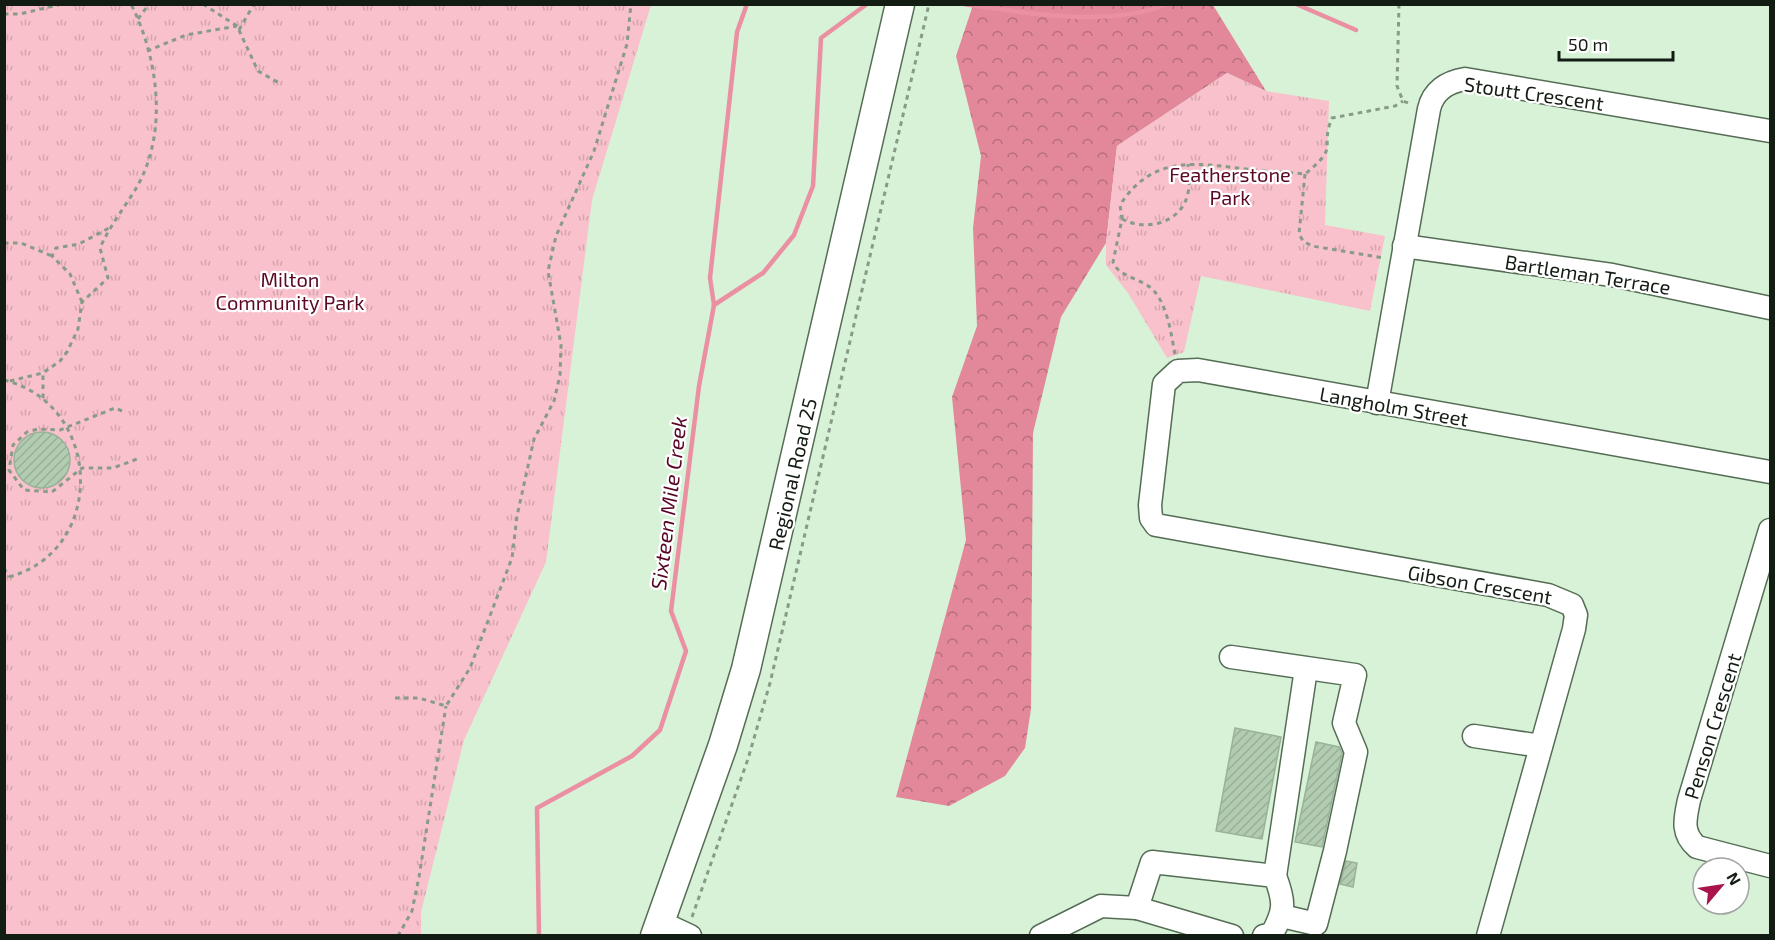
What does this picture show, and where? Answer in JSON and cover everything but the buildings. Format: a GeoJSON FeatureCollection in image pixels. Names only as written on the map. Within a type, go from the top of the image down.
{"type":"FeatureCollection","features":[{"type":"Feature","properties":{"kind":"main road","name":"Regional Road 25"},"geometry":{"type":"LineString","coordinates":[[657,929],[723,745],[746,669],[900,4]]}},
{"type":"Feature","properties":{"kind":"street","name":"Stoutt Crescent"},"geometry":{"type":"LineString","coordinates":[[1377,404],[1395,252],[1429,109],[1437,92],[1444,86],[1465,80],[1770,131]]}},
{"type":"Feature","properties":{"kind":"street","name":"Bartleman Terrace"},"geometry":{"type":"LineString","coordinates":[[1395,252],[1612,275],[1770,308]]}},
{"type":"Feature","properties":{"kind":"street","name":"Langholm Street"},"geometry":{"type":"LineString","coordinates":[[1156,525],[1151,518],[1149,505],[1162,396],[1164,384],[1178,371],[1198,370],[1377,404],[1770,472]]}},
{"type":"Feature","properties":{"kind":"street","name":"Gibson Crescent"},"geometry":{"type":"LineString","coordinates":[[1156,525],[1563,599],[1572,605],[1576,615],[1575,622],[1488,936]]}},
{"type":"Feature","properties":{"kind":"street","name":"Penson Crescent"},"geometry":{"type":"LineString","coordinates":[[1770,530],[1685,818],[1685,830],[1689,840],[1697,847],[1770,866]]}},
{"type":"Feature","properties":{"kind":"street"},"geometry":{"type":"LineString","coordinates":[[1231,657],[1355,675],[1344,723],[1356,752],[1335,851],[1316,924],[1282,916]]}},
{"type":"Feature","properties":{"kind":"street"},"geometry":{"type":"LineString","coordinates":[[1264,936],[1272,934],[1282,916],[1283,896],[1275,876],[1306,669]]}},
{"type":"Feature","properties":{"kind":"street"},"geometry":{"type":"LineString","coordinates":[[1474,736],[1541,746]]}},
{"type":"Feature","properties":{"kind":"street"},"geometry":{"type":"LineString","coordinates":[[1137,908],[1152,862],[1275,876]]}},
{"type":"Feature","properties":{"kind":"street"},"geometry":{"type":"LineString","coordinates":[[1041,936],[1101,906],[1137,908],[1232,936]]}},
{"type":"Feature","properties":{"kind":"street"},"geometry":{"type":"LineString","coordinates":[[657,929],[688,935]]}},
{"type":"Feature","properties":{"kind":"path"},"geometry":{"type":"LineString","coordinates":[[4,14],[29,13],[62,4]]}},
{"type":"Feature","properties":{"kind":"path"},"geometry":{"type":"LineString","coordinates":[[82,302],[108,278],[100,248],[139,183],[152,147],[157,101],[153,64],[138,19],[130,4]]}},
{"type":"Feature","properties":{"kind":"path"},"geometry":{"type":"LineString","coordinates":[[138,19],[149,4]]}},
{"type":"Feature","properties":{"kind":"path"},"geometry":{"type":"LineString","coordinates":[[203,4],[237,26],[258,71],[279,83]]}},
{"type":"Feature","properties":{"kind":"path"},"geometry":{"type":"LineString","coordinates":[[239,30],[254,4]]}},
{"type":"Feature","properties":{"kind":"path"},"geometry":{"type":"LineString","coordinates":[[398,936],[412,911],[417,888],[446,706],[470,668],[512,558],[517,516],[534,439],[554,401],[560,375],[561,345],[548,271],[556,236],[594,151],[627,44],[631,4]]}},
{"type":"Feature","properties":{"kind":"path"},"geometry":{"type":"LineString","coordinates":[[688,935],[748,759],[770,682],[929,4]]}},
{"type":"Feature","properties":{"kind":"path"},"geometry":{"type":"LineString","coordinates":[[1400,4],[1397,87],[1403,101]]}},
{"type":"Feature","properties":{"kind":"path"},"geometry":{"type":"LineString","coordinates":[[147,51],[186,35],[237,26]]}},
{"type":"Feature","properties":{"kind":"path"},"geometry":{"type":"LineString","coordinates":[[1395,252],[1312,246],[1303,241],[1299,234],[1305,174],[1323,159],[1328,151],[1332,118],[1395,106],[1403,101],[1429,109]]}},
{"type":"Feature","properties":{"kind":"path"},"geometry":{"type":"LineString","coordinates":[[1175,354],[1158,296],[1146,283],[1115,267],[1113,262],[1122,219],[1120,205],[1128,191],[1168,166],[1188,163],[1305,174]]}},
{"type":"Feature","properties":{"kind":"path"},"geometry":{"type":"LineString","coordinates":[[1122,219],[1134,225],[1151,226],[1167,220],[1180,209],[1188,195],[1188,163]]}},
{"type":"Feature","properties":{"kind":"path"},"geometry":{"type":"LineString","coordinates":[[52,256],[56,248],[79,244],[111,227]]}},
{"type":"Feature","properties":{"kind":"path"},"geometry":{"type":"LineString","coordinates":[[4,243],[21,243],[52,256],[70,274],[82,302],[78,329],[60,361],[43,373],[10,381]]}},
{"type":"Feature","properties":{"kind":"path"},"geometry":{"type":"LineString","coordinates":[[43,373],[43,398]]}},
{"type":"Feature","properties":{"kind":"path"},"geometry":{"type":"LineString","coordinates":[[4,380],[43,398],[68,427],[75,440],[82,468],[81,497],[75,515],[57,547],[35,565],[7,577],[4,568]]}},
{"type":"Feature","properties":{"kind":"path"},"geometry":{"type":"LineString","coordinates":[[122,411],[115,408],[60,430],[38,429],[18,438],[11,450],[7,471],[24,490],[52,492],[82,468],[112,468],[140,458]]}},
{"type":"Feature","properties":{"kind":"path"},"geometry":{"type":"LineString","coordinates":[[395,698],[419,698],[446,706]]}},
{"type":"Feature","properties":{"kind":"green space","name":"Milton Community Park"},"geometry":{"type":"Polygon","coordinates":[[[5,4],[651,5],[592,200],[546,562],[464,740],[421,912],[421,935],[5,935],[5,4]]]}},
{"type":"Feature","properties":{"kind":"green space"},"geometry":{"type":"Polygon","coordinates":[[[973,5],[1213,5],[1266,91],[1227,73],[1117,146],[1106,243],[1061,317],[1033,433],[1031,709],[1025,748],[1005,776],[949,806],[896,797],[966,540],[952,397],[977,326],[973,228],[981,156],[956,56],[973,5]]]}},
{"type":"Feature","properties":{"kind":"green space","name":"Featherstone Park"},"geometry":{"type":"Polygon","coordinates":[[[1227,73],[1266,91],[1329,101],[1325,225],[1385,236],[1370,311],[1201,276],[1184,352],[1167,358],[1128,293],[1106,265],[1106,243],[1117,146],[1227,73]]]}},
{"type":"Feature","properties":{"kind":"waterway","name":"Sixteen Mile Creek"},"geometry":{"type":"LineString","coordinates":[[539,936],[537,808],[632,756],[660,730],[686,651],[671,611],[699,386],[714,305],[710,278],[737,32],[747,4]]}},
{"type":"Feature","properties":{"kind":"waterway"},"geometry":{"type":"LineString","coordinates":[[714,305],[763,273],[794,235],[813,186],[821,38],[867,4]]}},
{"type":"Feature","properties":{"kind":"waterway"},"geometry":{"type":"LineString","coordinates":[[964,4],[1040,14],[1094,17],[1144,11],[1167,4]]}},
{"type":"Feature","properties":{"kind":"waterway"},"geometry":{"type":"LineString","coordinates":[[1296,4],[1356,30]]}}]}
